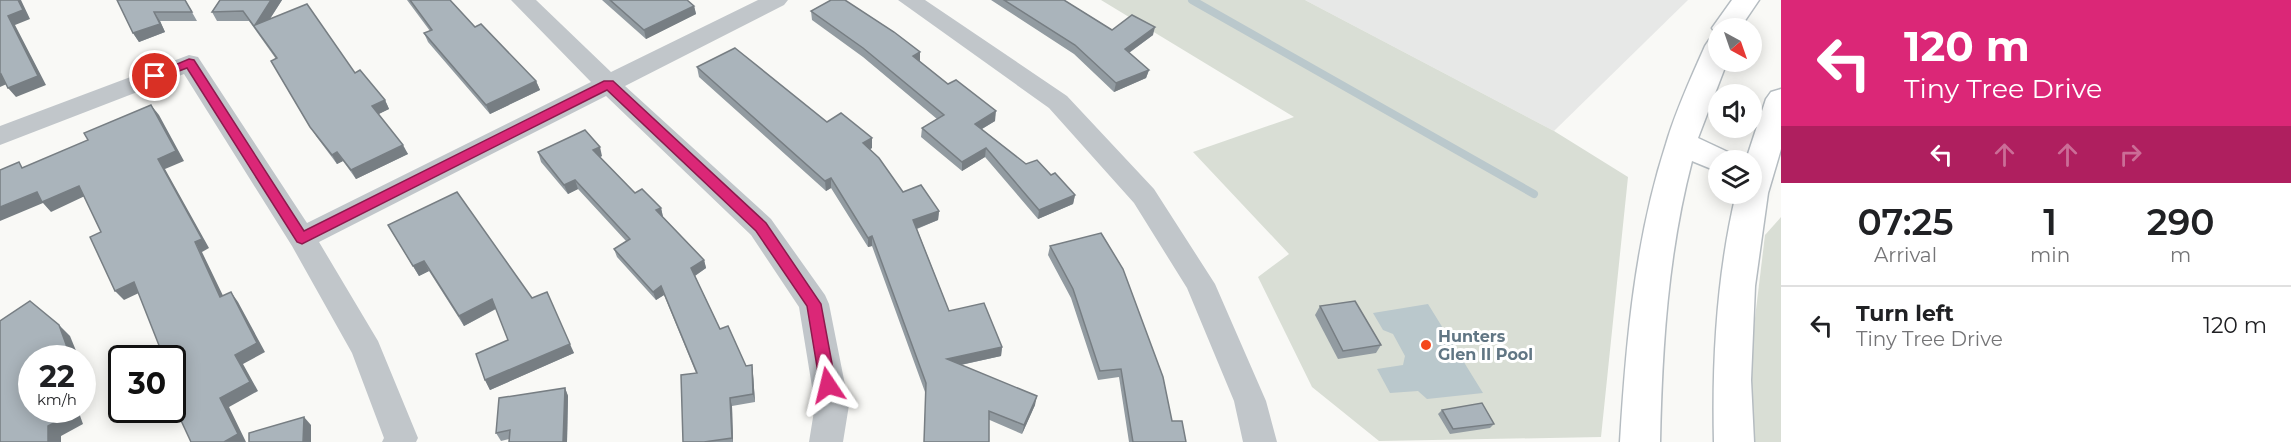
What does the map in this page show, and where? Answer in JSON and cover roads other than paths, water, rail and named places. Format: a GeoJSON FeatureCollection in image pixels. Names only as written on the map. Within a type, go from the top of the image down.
{"type":"FeatureCollection","features":[{"type":"Feature","properties":{"kind":"main road"},"geometry":{"type":"LineString","coordinates":[[1733,18],[1746,0]]}},
{"type":"Feature","properties":{"kind":"main road"},"geometry":{"type":"LineString","coordinates":[[1640,442],[1642,363],[1656,250],[1681,143],[1709,72]]}},
{"type":"Feature","properties":{"kind":"main road"},"geometry":{"type":"LineString","coordinates":[[1762,157],[1781,99]]}},
{"type":"Feature","properties":{"kind":"main road"},"geometry":{"type":"LineString","coordinates":[[1681,143],[1708,156]]}},
{"type":"Feature","properties":{"kind":"main road"},"geometry":{"type":"LineString","coordinates":[[1734,442],[1731,392],[1741,261],[1750,204]]}},
{"type":"Feature","properties":{"kind":"street"},"geometry":{"type":"LineString","coordinates":[[523,0],[608,84],[761,227],[814,304],[832,405],[826,442]]}},
{"type":"Feature","properties":{"kind":"street"},"geometry":{"type":"LineString","coordinates":[[302,238],[776,0]]}},
{"type":"Feature","properties":{"kind":"street"},"geometry":{"type":"LineString","coordinates":[[910,0],[1058,102],[1144,196],[1200,284],[1250,401],[1260,442]]}},
{"type":"Feature","properties":{"kind":"street"},"geometry":{"type":"LineString","coordinates":[[0,136],[189,63],[302,238],[367,350],[401,438],[399,442]]}},
{"type":"Feature","properties":{"kind":"waterway"},"geometry":{"type":"LineString","coordinates":[[1192,0],[1534,194]]}},
{"type":"Feature","properties":{"kind":"place","name":"Hunters Glen II Pool"},"geometry":{"type":"Point","coordinates":[1426,345]}}]}
